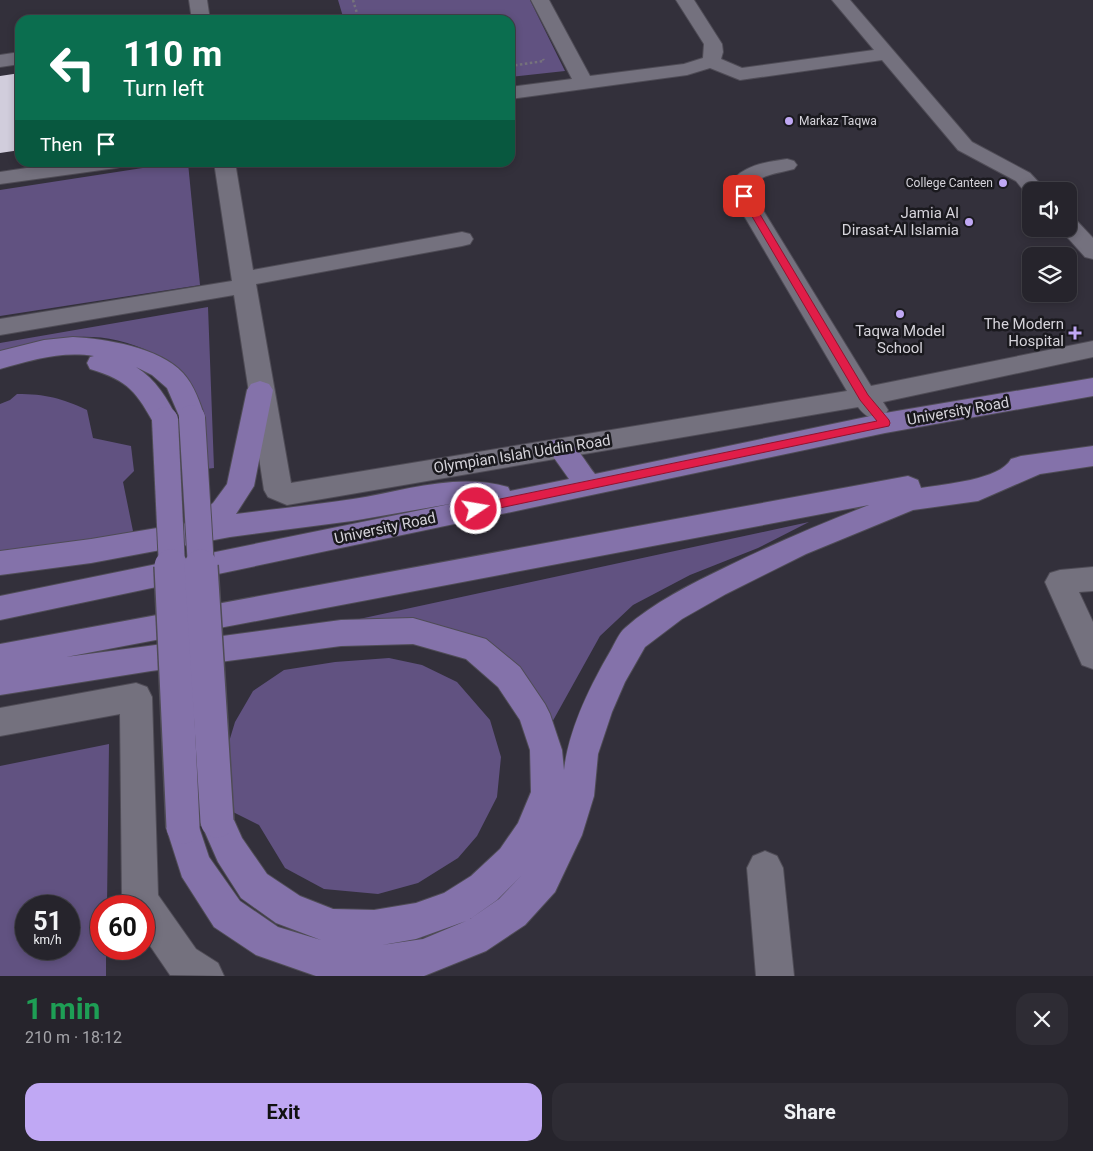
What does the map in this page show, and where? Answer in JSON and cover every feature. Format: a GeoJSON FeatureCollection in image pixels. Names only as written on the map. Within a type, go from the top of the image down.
{"type":"FeatureCollection","features":[{"type":"Feature","properties":{"kind":"main road"},"geometry":{"type":"LineString","coordinates":[[0,360],[26,352],[61,346],[92,347],[120,352],[147,361],[172,377],[186,398],[178,419],[183,827],[194,864],[228,914],[269,942],[321,959],[370,965],[423,958],[473,938],[512,912],[542,880],[565,835],[577,796],[582,754],[596,712],[613,675],[634,638],[672,610],[716,585],[796,546],[910,500],[978,490],[1040,462]]}},
{"type":"Feature","properties":{"kind":"main road"},"geometry":{"type":"LineString","coordinates":[[0,372],[51,362],[80,361],[103,364],[129,373],[142,383],[155,399],[178,419],[217,821],[230,850],[254,886],[289,910],[333,926],[374,928],[416,921],[454,908],[484,888],[512,861],[530,835],[548,792],[546,750],[534,714],[509,677],[474,648],[413,631],[341,633],[151,658],[0,681]]}},
{"type":"Feature","properties":{"kind":"main road","name":"University Road"},"geometry":{"type":"LineString","coordinates":[[0,608],[885,423],[962,412],[1093,387]]}},
{"type":"Feature","properties":{"kind":"main road"},"geometry":{"type":"LineString","coordinates":[[195,532],[223,511],[240,486],[260,390]]}},
{"type":"Feature","properties":{"kind":"main road"},"geometry":{"type":"LineString","coordinates":[[560,448],[588,486]]}},
{"type":"Feature","properties":{"kind":"main road"},"geometry":{"type":"LineString","coordinates":[[0,657],[239,610],[1040,462],[1093,456]]}},
{"type":"Feature","properties":{"kind":"main road"},"geometry":{"type":"LineString","coordinates":[[0,564],[91,551],[195,532],[352,510],[453,492],[531,497]]}},
{"type":"Feature","properties":{"kind":"street"},"geometry":{"type":"LineString","coordinates":[[198,0],[200,15]]}},
{"type":"Feature","properties":{"kind":"street"},"geometry":{"type":"LineString","coordinates":[[540,0],[584,83]]}},
{"type":"Feature","properties":{"kind":"street"},"geometry":{"type":"LineString","coordinates":[[685,0],[713,44],[714,52],[711,61]]}},
{"type":"Feature","properties":{"kind":"street"},"geometry":{"type":"LineString","coordinates":[[841,0],[966,146],[1023,177],[1028,182]]}},
{"type":"Feature","properties":{"kind":"street"},"geometry":{"type":"LineString","coordinates":[[515,92],[687,69],[711,61],[740,74],[886,54]]}},
{"type":"Feature","properties":{"kind":"street"},"geometry":{"type":"LineString","coordinates":[[0,61],[15,59]]}},
{"type":"Feature","properties":{"kind":"street"},"geometry":{"type":"LineString","coordinates":[[787,165],[763,169],[748,176],[741,184],[744,196],[864,397],[885,423]]}},
{"type":"Feature","properties":{"kind":"street"},"geometry":{"type":"LineString","coordinates":[[0,178],[80,167]]}},
{"type":"Feature","properties":{"kind":"street","name":"Olympian Islah Uddin Road"},"geometry":{"type":"LineString","coordinates":[[225,167],[260,390],[278,490],[287,494],[864,397],[1093,349]]}},
{"type":"Feature","properties":{"kind":"street"},"geometry":{"type":"LineString","coordinates":[[1077,235],[1093,252]]}},
{"type":"Feature","properties":{"kind":"street"},"geometry":{"type":"LineString","coordinates":[[0,327],[462,239]]}},
{"type":"Feature","properties":{"kind":"street"},"geometry":{"type":"LineString","coordinates":[[1093,579],[1060,582],[1093,656]]}},
{"type":"Feature","properties":{"kind":"street"},"geometry":{"type":"LineString","coordinates":[[0,722],[136,697],[140,901],[183,962],[204,976]]}},
{"type":"Feature","properties":{"kind":"street"},"geometry":{"type":"LineString","coordinates":[[765,868],[775,976]]}},
{"type":"Feature","properties":{"kind":"path"},"geometry":{"type":"LineString","coordinates":[[353,0],[358,15]]}},
{"type":"Feature","properties":{"kind":"path"},"geometry":{"type":"LineString","coordinates":[[515,65],[544,61],[540,52]]}},
{"type":"Feature","properties":{"kind":"shaded area"},"geometry":{"type":"Polygon","coordinates":[[[338,0],[530,0],[565,71],[515,76],[515,15],[342,15],[338,0]]]}},
{"type":"Feature","properties":{"kind":"shaded area"},"geometry":{"type":"Polygon","coordinates":[[[149,167],[188,167],[200,285],[0,316],[0,190],[149,167]]]}},
{"type":"Feature","properties":{"kind":"shaded area"},"geometry":{"type":"Polygon","coordinates":[[[208,307],[214,468],[206,469],[152,353],[133,345],[95,337],[58,339],[0,351],[0,343],[208,307]]]}},
{"type":"Feature","properties":{"kind":"shaded area"},"geometry":{"type":"Polygon","coordinates":[[[17,394],[53,398],[69,402],[87,410],[93,438],[131,446],[134,471],[123,482],[134,536],[0,552],[0,404],[10,400],[17,394]]]}},
{"type":"Feature","properties":{"kind":"shaded area"},"geometry":{"type":"Polygon","coordinates":[[[809,522],[758,548],[690,575],[633,605],[600,636],[550,726],[459,638],[418,619],[350,621],[809,522]]]}},
{"type":"Feature","properties":{"kind":"shaded area"},"geometry":{"type":"Polygon","coordinates":[[[389,658],[422,665],[457,682],[490,720],[501,757],[497,797],[477,836],[458,858],[418,883],[378,894],[324,889],[285,868],[259,825],[229,810],[225,755],[235,722],[253,691],[284,670],[335,662],[389,658]]]}},
{"type":"Feature","properties":{"kind":"shaded area"},"geometry":{"type":"Polygon","coordinates":[[[109,744],[107,895],[90,895],[90,960],[106,960],[106,976],[0,976],[0,766],[109,744]]]}},
{"type":"Feature","properties":{"kind":"building"},"geometry":{"type":"Polygon","coordinates":[[[15,74],[15,151],[0,153],[0,76],[15,74]]]}},
{"type":"Feature","properties":{"kind":"place","name":"Markaz Taqwa"},"geometry":{"type":"Point","coordinates":[789,121]}},
{"type":"Feature","properties":{"kind":"place","name":"College Canteen"},"geometry":{"type":"Point","coordinates":[1003,183]}},
{"type":"Feature","properties":{"kind":"place","name":"Jamia Al Dirasat-Al Islamia"},"geometry":{"type":"Point","coordinates":[969,222]}},
{"type":"Feature","properties":{"kind":"place","name":"Taqwa Model School"},"geometry":{"type":"Point","coordinates":[900,314]}},
{"type":"Feature","properties":{"kind":"place","name":"The Modern Hospital"},"geometry":{"type":"Point","coordinates":[1075,333]}},
{"type":"Feature","properties":{"kind":"route"},"geometry":{"type":"LineString","coordinates":[[476,509],[885,423],[864,397],[744,196]]}}]}
